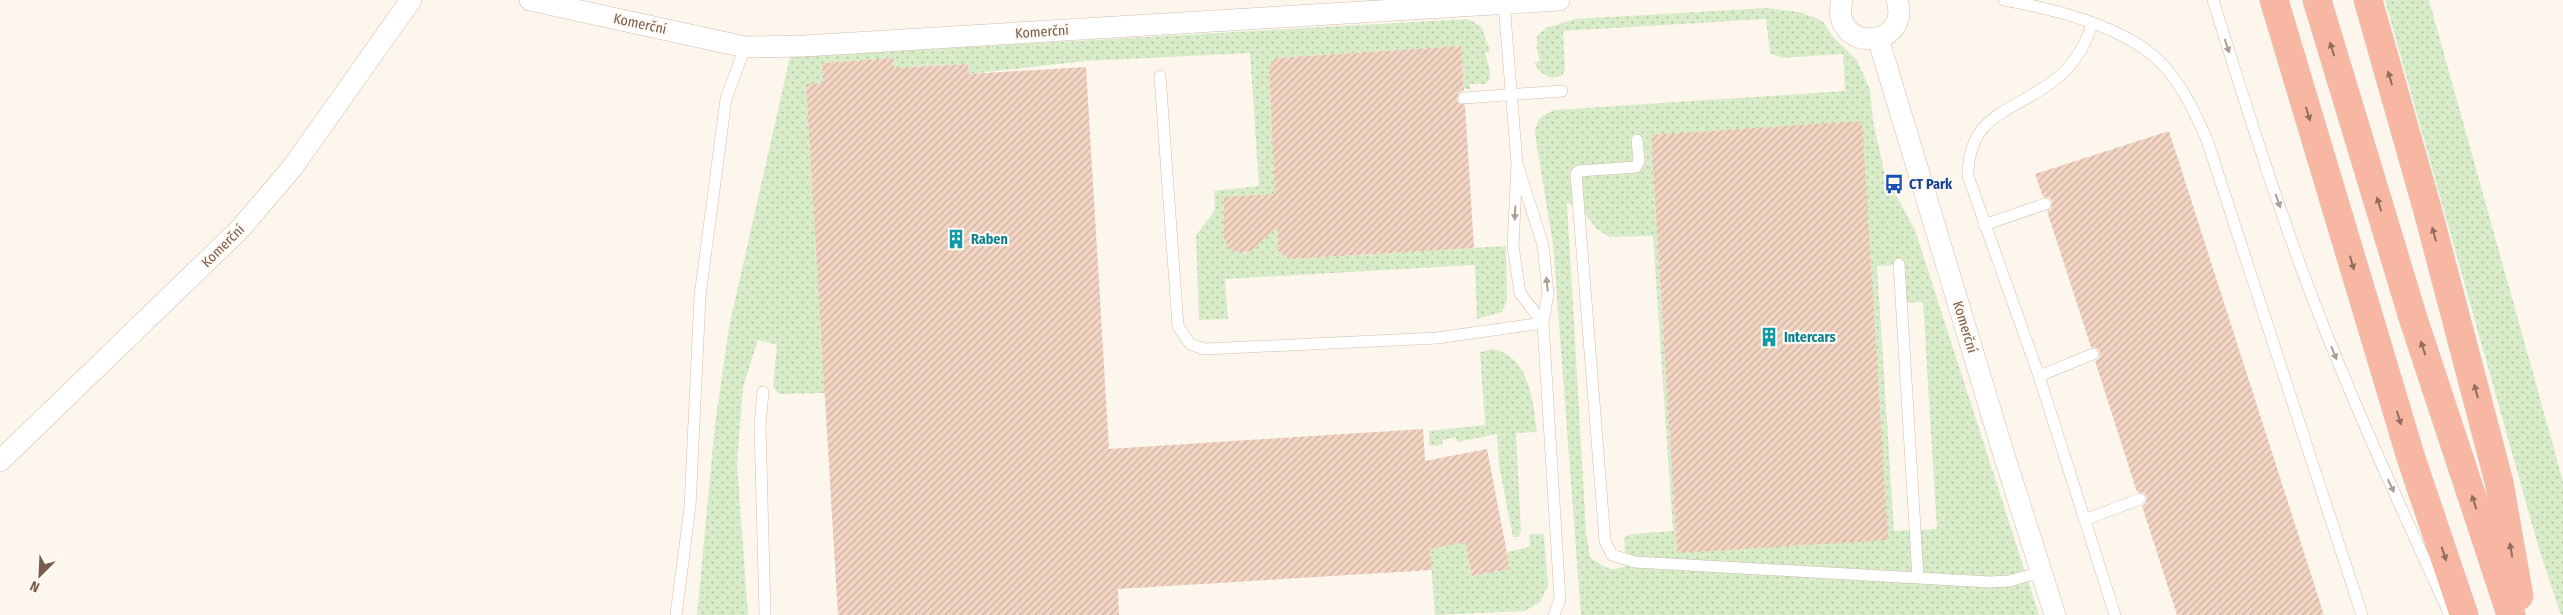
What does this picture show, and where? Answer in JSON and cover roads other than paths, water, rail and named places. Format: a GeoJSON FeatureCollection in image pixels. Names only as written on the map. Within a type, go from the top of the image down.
{"type":"FeatureCollection","features":[{"type":"Feature","properties":{"kind":"highway"},"geometry":{"type":"LineString","coordinates":[[2274,0],[2396,412],[2464,615]]}},
{"type":"Feature","properties":{"kind":"highway"},"geometry":{"type":"LineString","coordinates":[[2317,0],[2413,318],[2511,615]]}},
{"type":"Feature","properties":{"kind":"highway"},"geometry":{"type":"LineString","coordinates":[[2368,0],[2425,199],[2499,482],[2523,615]]}},
{"type":"Feature","properties":{"kind":"street","name":"Komerční"},"geometry":{"type":"LineString","coordinates":[[0,461],[240,229],[292,168],[411,0]]}},
{"type":"Feature","properties":{"kind":"street","name":"Komerční"},"geometry":{"type":"LineString","coordinates":[[530,0],[745,47],[804,46],[1559,0]]}},
{"type":"Feature","properties":{"kind":"street"},"geometry":{"type":"LineString","coordinates":[[1842,0],[1841,17],[1851,33],[1859,38],[1878,38],[1892,30],[1899,14],[1897,0]]}},
{"type":"Feature","properties":{"kind":"street","name":"Komerční"},"geometry":{"type":"LineString","coordinates":[[1878,38],[1896,104],[2055,615]]}},
{"type":"Feature","properties":{"kind":"lane"},"geometry":{"type":"LineString","coordinates":[[2004,0],[2040,7],[2092,24],[2140,46],[2162,63],[2177,81],[2192,106],[2207,140],[2362,615]]}},
{"type":"Feature","properties":{"kind":"lane"},"geometry":{"type":"LineString","coordinates":[[2213,0],[2260,150],[2322,324],[2371,442],[2450,615]]}},
{"type":"Feature","properties":{"kind":"lane"},"geometry":{"type":"LineString","coordinates":[[1504,3],[1517,164],[1513,246],[1520,293],[1543,323]]}},
{"type":"Feature","properties":{"kind":"lane"},"geometry":{"type":"LineString","coordinates":[[2092,24],[2085,45],[2068,69],[2056,79],[1992,118],[1972,144],[1968,160],[1968,176],[2039,376],[2115,615]]}},
{"type":"Feature","properties":{"kind":"lane"},"geometry":{"type":"LineString","coordinates":[[676,615],[690,507],[700,296],[726,98],[745,47]]}},
{"type":"Feature","properties":{"kind":"lane"},"geometry":{"type":"LineString","coordinates":[[1160,76],[1178,326],[1183,337],[1190,344],[1204,349],[1437,338],[1543,323]]}},
{"type":"Feature","properties":{"kind":"lane"},"geometry":{"type":"LineString","coordinates":[[1464,98],[1562,91]]}},
{"type":"Feature","properties":{"kind":"lane"},"geometry":{"type":"LineString","coordinates":[[1637,140],[1639,161],[1636,167],[1579,171],[1576,174],[1605,541],[1612,555],[1635,562],[1990,582],[2009,581],[2041,572]]}},
{"type":"Feature","properties":{"kind":"lane"},"geometry":{"type":"LineString","coordinates":[[1517,164],[1543,245],[1548,293],[1543,323],[1560,599],[1554,615]]}},
{"type":"Feature","properties":{"kind":"lane"},"geometry":{"type":"LineString","coordinates":[[1984,225],[2045,204]]}},
{"type":"Feature","properties":{"kind":"lane"},"geometry":{"type":"LineString","coordinates":[[1899,264],[1918,578]]}},
{"type":"Feature","properties":{"kind":"lane"},"geometry":{"type":"LineString","coordinates":[[2039,376],[2093,354]]}},
{"type":"Feature","properties":{"kind":"lane"},"geometry":{"type":"LineString","coordinates":[[763,392],[760,425],[765,615]]}},
{"type":"Feature","properties":{"kind":"lane"},"geometry":{"type":"LineString","coordinates":[[2084,520],[2140,499]]}},
{"type":"Feature","properties":{"kind":"place","name":"CT Park"},"geometry":{"type":"Point","coordinates":[1894,184]}},
{"type":"Feature","properties":{"kind":"place","name":"Raben"},"geometry":{"type":"Point","coordinates":[956,239]}},
{"type":"Feature","properties":{"kind":"place","name":"Intercars"},"geometry":{"type":"Point","coordinates":[1769,337]}}]}
